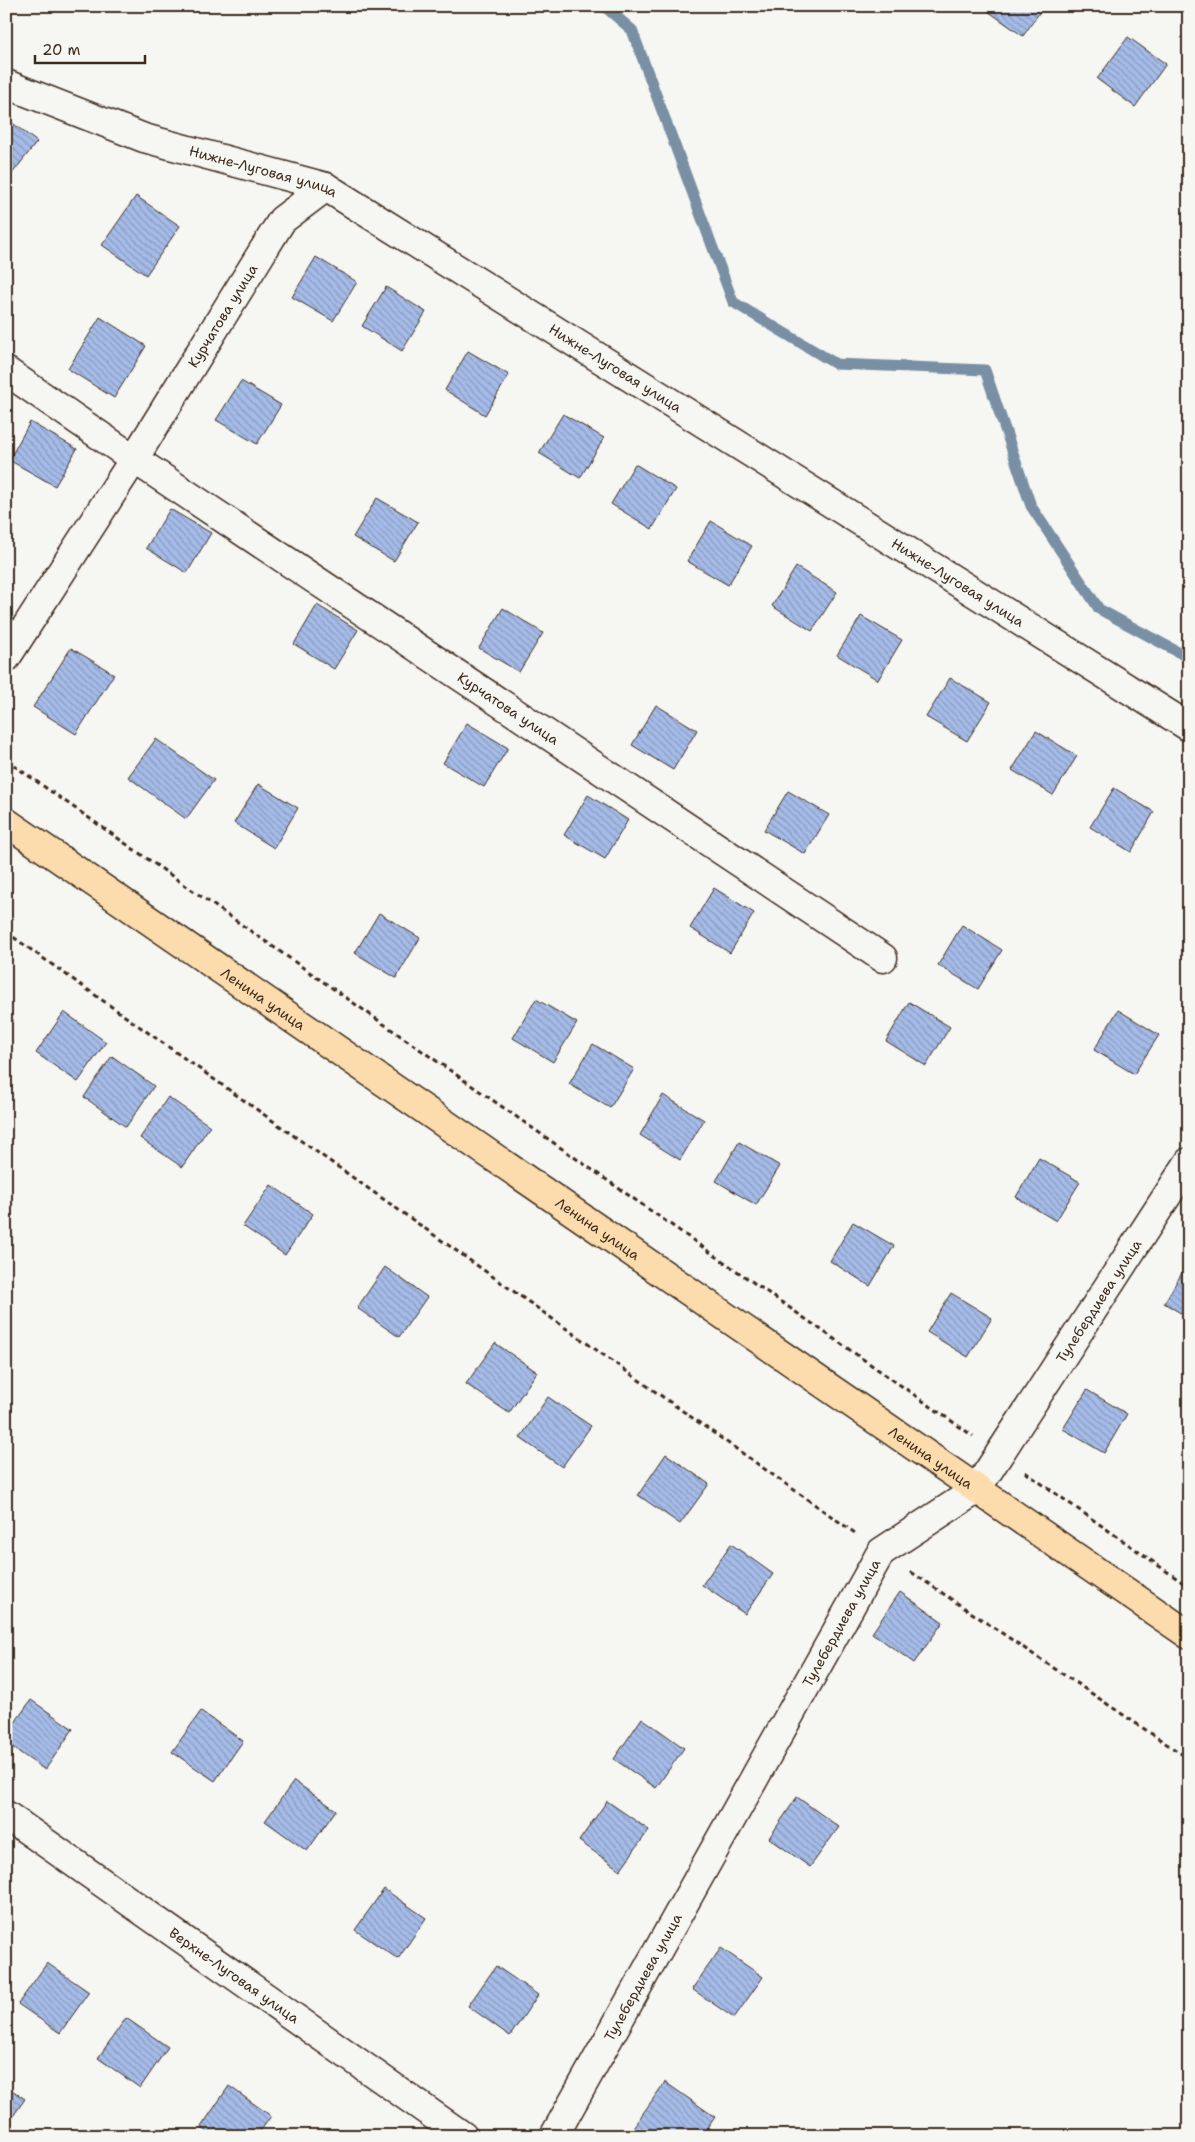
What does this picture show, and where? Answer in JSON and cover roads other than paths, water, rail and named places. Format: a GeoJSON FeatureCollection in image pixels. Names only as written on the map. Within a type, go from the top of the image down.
{"type":"FeatureCollection","features":[{"type":"Feature","properties":{"kind":"main road","name":"Ленина улица"},"geometry":{"type":"LineString","coordinates":[[6,822],[1189,1635]]}},
{"type":"Feature","properties":{"kind":"street","name":"Нижне-Луговая улица"},"geometry":{"type":"LineString","coordinates":[[6,84],[144,138],[326,187],[1189,727]]}},
{"type":"Feature","properties":{"kind":"street","name":"Курчатова улица"},"geometry":{"type":"LineString","coordinates":[[6,658],[134,459],[282,220],[326,187]]}},
{"type":"Feature","properties":{"kind":"street","name":"Курчатова улица"},"geometry":{"type":"LineString","coordinates":[[6,371],[134,459],[883,958]]}},
{"type":"Feature","properties":{"kind":"street","name":"Тулебердиева улица"},"geometry":{"type":"LineString","coordinates":[[554,2136],[881,1552],[976,1490],[1189,1162]]}},
{"type":"Feature","properties":{"kind":"street","name":"Верхне-Луговая улица"},"geometry":{"type":"LineString","coordinates":[[6,1815],[463,2136]]}},
{"type":"Feature","properties":{"kind":"waterway"},"geometry":{"type":"LineString","coordinates":[[604,6],[632,30],[733,302],[836,364],[985,370],[1031,506],[1099,609],[1189,658]]}}]}
